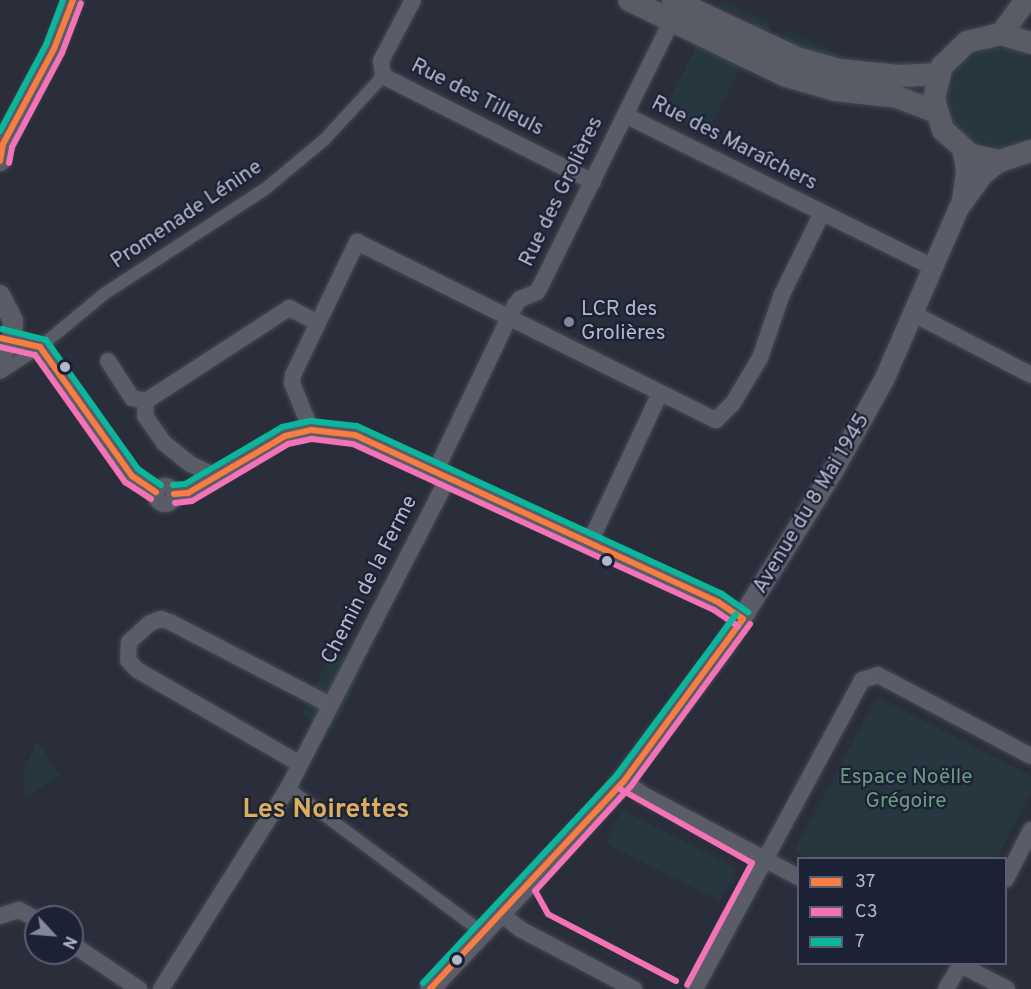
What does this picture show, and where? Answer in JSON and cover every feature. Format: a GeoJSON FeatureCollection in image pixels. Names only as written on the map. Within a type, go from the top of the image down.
{"type":"FeatureCollection","features":[{"type":"Feature","properties":{"kind":"main road"},"geometry":{"type":"LineString","coordinates":[[629,0],[672,10],[807,61],[839,70],[889,75],[939,74]]}},
{"type":"Feature","properties":{"kind":"main road"},"geometry":{"type":"LineString","coordinates":[[1001,34],[1026,0]]}},
{"type":"Feature","properties":{"kind":"main road"},"geometry":{"type":"LineString","coordinates":[[1031,4],[1031,21]]}},
{"type":"Feature","properties":{"kind":"main road"},"geometry":{"type":"LineString","coordinates":[[672,10],[786,76],[835,90],[897,97],[936,112]]}},
{"type":"Feature","properties":{"kind":"main road"},"geometry":{"type":"LineString","coordinates":[[1031,43],[1001,34],[967,42],[953,52],[939,74],[936,112],[943,130],[963,151],[980,159],[1000,161],[1031,151]]}},
{"type":"Feature","properties":{"kind":"street"},"geometry":{"type":"LineString","coordinates":[[0,161],[3,144],[54,49],[73,0]]}},
{"type":"Feature","properties":{"kind":"street","name":"Rue des Tilleuls"},"geometry":{"type":"LineString","coordinates":[[413,0],[381,61],[383,76],[593,182]]}},
{"type":"Feature","properties":{"kind":"street","name":"Rue des Grolières"},"geometry":{"type":"LineString","coordinates":[[442,473],[508,319],[520,299],[537,292],[593,182],[672,10]]}},
{"type":"Feature","properties":{"kind":"street","name":"Promenade Lénine"},"geometry":{"type":"LineString","coordinates":[[0,373],[40,347],[104,294],[265,189],[324,140],[383,76]]}},
{"type":"Feature","properties":{"kind":"street","name":"Rue des Maraîchers"},"geometry":{"type":"LineString","coordinates":[[625,115],[933,267]]}},
{"type":"Feature","properties":{"kind":"street","name":"Avenue du 8 Mai 1945"},"geometry":{"type":"LineString","coordinates":[[430,989],[624,781],[743,619],[834,470],[885,378],[959,208],[965,186],[963,151]]}},
{"type":"Feature","properties":{"kind":"street","name":"Avenue du 8 Mai 1945"},"geometry":{"type":"LineString","coordinates":[[959,208],[983,175],[1000,161]]}},
{"type":"Feature","properties":{"kind":"street","name":"Rue des Maraîchers"},"geometry":{"type":"LineString","coordinates":[[317,322],[357,242],[508,319],[716,420],[725,415],[760,358],[782,294],[822,213]]}},
{"type":"Feature","properties":{"kind":"street"},"geometry":{"type":"LineString","coordinates":[[0,295],[9,307],[12,339],[0,357]]}},
{"type":"Feature","properties":{"kind":"street"},"geometry":{"type":"LineString","coordinates":[[108,362],[132,398],[146,401],[290,308],[317,322],[292,383],[311,430]]}},
{"type":"Feature","properties":{"kind":"street"},"geometry":{"type":"LineString","coordinates":[[914,314],[1031,375]]}},
{"type":"Feature","properties":{"kind":"street"},"geometry":{"type":"LineString","coordinates":[[12,339],[40,347],[132,476],[156,492],[162,504],[170,503],[174,494],[188,493],[285,436],[311,430],[355,435],[442,473],[718,602],[743,619]]}},
{"type":"Feature","properties":{"kind":"street"},"geometry":{"type":"LineString","coordinates":[[590,542],[660,393]]}},
{"type":"Feature","properties":{"kind":"street"},"geometry":{"type":"LineString","coordinates":[[146,401],[146,416],[164,443],[190,465],[217,477]]}},
{"type":"Feature","properties":{"kind":"street","name":"Chemin de la Ferme"},"geometry":{"type":"LineString","coordinates":[[161,989],[288,788],[442,473]]}},
{"type":"Feature","properties":{"kind":"street"},"geometry":{"type":"LineString","coordinates":[[300,764],[137,670],[128,660],[129,642],[138,629],[161,619],[330,705]]}},
{"type":"Feature","properties":{"kind":"street"},"geometry":{"type":"LineString","coordinates":[[694,989],[862,680],[870,675],[878,675],[1031,756]]}},
{"type":"Feature","properties":{"kind":"street"},"geometry":{"type":"LineString","coordinates":[[624,781],[642,794],[797,876]]}},
{"type":"Feature","properties":{"kind":"street"},"geometry":{"type":"LineString","coordinates":[[288,788],[474,926],[487,930]]}},
{"type":"Feature","properties":{"kind":"street"},"geometry":{"type":"LineString","coordinates":[[1007,875],[1031,830]]}},
{"type":"Feature","properties":{"kind":"street"},"geometry":{"type":"LineString","coordinates":[[0,916],[19,910],[24,913]]}},
{"type":"Feature","properties":{"kind":"street"},"geometry":{"type":"LineString","coordinates":[[501,915],[520,929],[634,989]]}},
{"type":"Feature","properties":{"kind":"street"},"geometry":{"type":"LineString","coordinates":[[84,952],[139,989]]}},
{"type":"Feature","properties":{"kind":"street"},"geometry":{"type":"LineString","coordinates":[[945,989],[960,965]]}},
{"type":"Feature","properties":{"kind":"street"},"geometry":{"type":"LineString","coordinates":[[963,965],[1007,989]]}},
{"type":"Feature","properties":{"kind":"green space"},"geometry":{"type":"Polygon","coordinates":[[[721,0],[772,23],[769,28],[757,32],[752,21],[719,5],[721,0]]]}},
{"type":"Feature","properties":{"kind":"green space"},"geometry":{"type":"Polygon","coordinates":[[[784,30],[845,57],[872,63],[910,61],[916,69],[843,65],[784,41],[784,30]]]}},
{"type":"Feature","properties":{"kind":"green space"},"geometry":{"type":"Polygon","coordinates":[[[698,43],[742,65],[707,134],[663,112],[698,43]]]}},
{"type":"Feature","properties":{"kind":"green space"},"geometry":{"type":"Polygon","coordinates":[[[990,47],[1014,49],[1031,59],[1031,136],[999,148],[966,137],[951,119],[947,96],[960,63],[990,47]]]}},
{"type":"Feature","properties":{"kind":"green space"},"geometry":{"type":"Polygon","coordinates":[[[332,651],[364,666],[334,730],[302,715],[332,651]]]}},
{"type":"Feature","properties":{"kind":"green space","name":"Espace Noëlle Grégoire"},"geometry":{"type":"Polygon","coordinates":[[[877,697],[1031,776],[1031,792],[998,857],[804,857],[794,851],[877,697]]]}},
{"type":"Feature","properties":{"kind":"green space"},"geometry":{"type":"Polygon","coordinates":[[[38,741],[60,776],[25,797],[23,772],[38,741]]]}},
{"type":"Feature","properties":{"kind":"green space"},"geometry":{"type":"Polygon","coordinates":[[[622,810],[737,869],[720,902],[605,843],[622,810]]]}},
{"type":"Feature","properties":{"kind":"transit line","name":"7"},"geometry":{"type":"LineString","coordinates":[[0,131],[46,45],[63,0]]}},
{"type":"Feature","properties":{"kind":"transit line","name":"37"},"geometry":{"type":"LineString","coordinates":[[0,161],[3,144],[54,49],[73,0]]}},
{"type":"Feature","properties":{"kind":"transit line","name":"C3"},"geometry":{"type":"LineString","coordinates":[[9,163],[12,147],[62,53],[81,3]]}},
{"type":"Feature","properties":{"kind":"transit line","name":"7"},"geometry":{"type":"LineString","coordinates":[[2,329],[46,340],[138,469],[161,485]]}},
{"type":"Feature","properties":{"kind":"transit line","name":"37"},"geometry":{"type":"LineString","coordinates":[[0,338],[40,347],[132,476],[156,492]]}},
{"type":"Feature","properties":{"kind":"transit line","name":"C3"},"geometry":{"type":"LineString","coordinates":[[0,347],[35,355],[125,482],[151,499]]}},
{"type":"Feature","properties":{"kind":"transit line","name":"7"},"geometry":{"type":"LineString","coordinates":[[173,485],[185,484],[282,427],[311,421],[357,426],[722,594],[748,612]]}},
{"type":"Feature","properties":{"kind":"transit line","name":"37"},"geometry":{"type":"LineString","coordinates":[[174,494],[188,493],[285,436],[311,430],[355,435],[718,602],[743,619]]}},
{"type":"Feature","properties":{"kind":"transit line","name":"C3"},"geometry":{"type":"LineString","coordinates":[[175,503],[192,501],[288,444],[312,439],[353,444],[714,610],[738,626]]}},
{"type":"Feature","properties":{"kind":"transit line","name":"7"},"geometry":{"type":"LineString","coordinates":[[423,983],[617,775],[736,614]]}},
{"type":"Feature","properties":{"kind":"transit line","name":"37"},"geometry":{"type":"LineString","coordinates":[[430,989],[624,781],[743,619]]}},
{"type":"Feature","properties":{"kind":"transit line","name":"C3"},"geometry":{"type":"LineString","coordinates":[[676,981],[548,914],[535,891],[631,786],[750,624]]}},
{"type":"Feature","properties":{"kind":"transit line","name":"C3"},"geometry":{"type":"LineString","coordinates":[[620,789],[752,863],[687,985]]}},
{"type":"Feature","properties":{"kind":"place","name":"LCR des Grolières"},"geometry":{"type":"Point","coordinates":[569,322]}},
{"type":"Feature","properties":{"kind":"district","name":"Les Noirettes"},"geometry":{"type":"Point","coordinates":[326,811]}}]}
